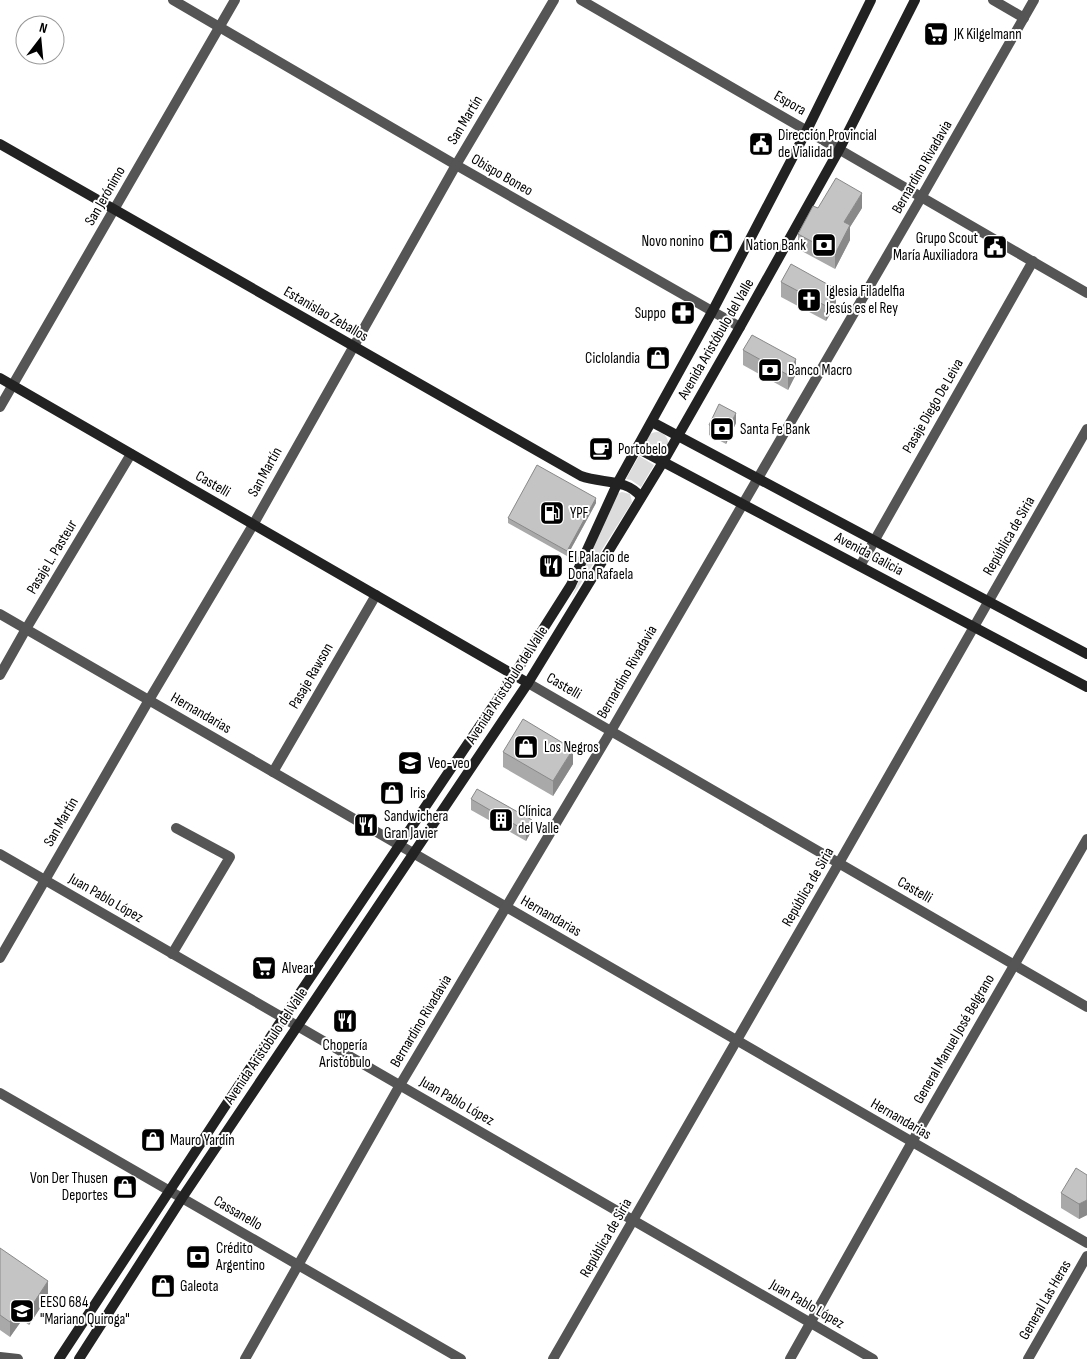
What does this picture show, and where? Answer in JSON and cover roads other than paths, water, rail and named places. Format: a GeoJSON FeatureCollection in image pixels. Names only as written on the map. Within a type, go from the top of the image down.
{"type":"FeatureCollection","features":[{"type":"Feature","properties":{"kind":"main road","name":"Avenida Aristóbulo del Valle"},"geometry":{"type":"LineString","coordinates":[[59,1359],[283,1018],[514,675],[571,585],[618,482],[712,312],[807,130],[871,0]]}},
{"type":"Feature","properties":{"kind":"main road","name":"Avenida Aristóbulo del Valle"},"geometry":{"type":"LineString","coordinates":[[79,1359],[182,1198],[528,683],[663,462],[740,327],[839,150],[915,0]]}},
{"type":"Feature","properties":{"kind":"main road","name":"Estanislao Zeballos"},"geometry":{"type":"LineString","coordinates":[[0,144],[581,476],[618,482],[631,487],[641,497]]}},
{"type":"Feature","properties":{"kind":"main road","name":"Castelli"},"geometry":{"type":"LineString","coordinates":[[0,378],[528,683]]}},
{"type":"Feature","properties":{"kind":"main road","name":"Avenida Galicia"},"geometry":{"type":"LineString","coordinates":[[652,422],[1087,654]]}},
{"type":"Feature","properties":{"kind":"main road","name":"Avenida Galicia"},"geometry":{"type":"LineString","coordinates":[[637,448],[1087,687]]}},
{"type":"Feature","properties":{"kind":"street","name":"Obispo Boneo"},"geometry":{"type":"LineString","coordinates":[[173,0],[456,165],[740,327]]}},
{"type":"Feature","properties":{"kind":"street","name":"San Jerónimo"},"geometry":{"type":"LineString","coordinates":[[0,407],[235,0]]}},
{"type":"Feature","properties":{"kind":"street","name":"San Martín"},"geometry":{"type":"LineString","coordinates":[[0,958],[149,700],[253,525],[456,165],[554,0]]}},
{"type":"Feature","properties":{"kind":"street","name":"Espora"},"geometry":{"type":"LineString","coordinates":[[582,0],[1087,293]]}},
{"type":"Feature","properties":{"kind":"street"},"geometry":{"type":"LineString","coordinates":[[992,0],[1024,18]]}},
{"type":"Feature","properties":{"kind":"street","name":"Bernardino Rivadavia"},"geometry":{"type":"LineString","coordinates":[[245,1359],[400,1085],[611,731],[1034,0]]}},
{"type":"Feature","properties":{"kind":"street","name":"Pasaje Diego De Leiva"},"geometry":{"type":"LineString","coordinates":[[860,566],[1033,261]]}},
{"type":"Feature","properties":{"kind":"street","name":"República de Siria"},"geometry":{"type":"LineString","coordinates":[[553,1359],[840,863],[1087,429]]}},
{"type":"Feature","properties":{"kind":"street","name":"Pasaje L. Pasteur"},"geometry":{"type":"LineString","coordinates":[[0,675],[131,454]]}},
{"type":"Feature","properties":{"kind":"street","name":"Pasaje Rawson"},"geometry":{"type":"LineString","coordinates":[[273,772],[376,595]]}},
{"type":"Feature","properties":{"kind":"street","name":"Hernandarias"},"geometry":{"type":"LineString","coordinates":[[0,614],[505,908],[1087,1243]]}},
{"type":"Feature","properties":{"kind":"street","name":"Castelli"},"geometry":{"type":"LineString","coordinates":[[528,683],[1087,1007]]}},
{"type":"Feature","properties":{"kind":"street"},"geometry":{"type":"LineString","coordinates":[[172,954],[230,857],[176,828]]}},
{"type":"Feature","properties":{"kind":"street","name":"General Manuel José Belgrano"},"geometry":{"type":"LineString","coordinates":[[790,1359],[912,1142],[1087,839]]}},
{"type":"Feature","properties":{"kind":"street","name":"Juan Pablo López"},"geometry":{"type":"LineString","coordinates":[[0,854],[873,1359]]}},
{"type":"Feature","properties":{"kind":"street","name":"Cassanello"},"geometry":{"type":"LineString","coordinates":[[0,1093],[461,1359]]}},
{"type":"Feature","properties":{"kind":"street","name":"General Las Heras"},"geometry":{"type":"LineString","coordinates":[[1028,1359],[1087,1256]]}},
{"type":"Feature","properties":{"kind":"street"},"geometry":{"type":"LineString","coordinates":[[0,1357],[18,1359]]}},
{"type":"Feature","properties":{"kind":"place","name":"JK Kilgelmann"},"geometry":{"type":"Point","coordinates":[936,34]}},
{"type":"Feature","properties":{"kind":"place","name":"Dirección Provincial de Vialidad"},"geometry":{"type":"Point","coordinates":[761,144]}},
{"type":"Feature","properties":{"kind":"place","name":"Novo nonino"},"geometry":{"type":"Point","coordinates":[721,241]}},
{"type":"Feature","properties":{"kind":"place","name":"Nation Bank"},"geometry":{"type":"Point","coordinates":[824,245]}},
{"type":"Feature","properties":{"kind":"place","name":"Grupo Scout María Auxiliadora"},"geometry":{"type":"Point","coordinates":[995,247]}},
{"type":"Feature","properties":{"kind":"place","name":"Iglesia Filadelfia Jesús es el Rey"},"geometry":{"type":"Point","coordinates":[809,300]}},
{"type":"Feature","properties":{"kind":"place","name":"Suppo"},"geometry":{"type":"Point","coordinates":[683,313]}},
{"type":"Feature","properties":{"kind":"place","name":"Ciclolandia"},"geometry":{"type":"Point","coordinates":[658,358]}},
{"type":"Feature","properties":{"kind":"place","name":"Banco Macro"},"geometry":{"type":"Point","coordinates":[770,370]}},
{"type":"Feature","properties":{"kind":"place","name":"Santa Fe Bank"},"geometry":{"type":"Point","coordinates":[722,429]}},
{"type":"Feature","properties":{"kind":"place","name":"Portobelo"},"geometry":{"type":"Point","coordinates":[601,449]}},
{"type":"Feature","properties":{"kind":"place","name":"YPF"},"geometry":{"type":"Point","coordinates":[552,513]}},
{"type":"Feature","properties":{"kind":"place","name":"El Palacio de Doña Rafaela"},"geometry":{"type":"Point","coordinates":[551,566]}},
{"type":"Feature","properties":{"kind":"place","name":"Los Negros"},"geometry":{"type":"Point","coordinates":[526,747]}},
{"type":"Feature","properties":{"kind":"place","name":"Veo-veo"},"geometry":{"type":"Point","coordinates":[410,763]}},
{"type":"Feature","properties":{"kind":"place","name":"Iris"},"geometry":{"type":"Point","coordinates":[392,793]}},
{"type":"Feature","properties":{"kind":"place","name":"Clínica del Valle"},"geometry":{"type":"Point","coordinates":[501,820]}},
{"type":"Feature","properties":{"kind":"place","name":"Sandwichera Gran Javier"},"geometry":{"type":"Point","coordinates":[366,825]}},
{"type":"Feature","properties":{"kind":"place","name":"Alvear"},"geometry":{"type":"Point","coordinates":[264,968]}},
{"type":"Feature","properties":{"kind":"place","name":"Chopería Aristóbulo"},"geometry":{"type":"Point","coordinates":[345,1021]}},
{"type":"Feature","properties":{"kind":"place","name":"Mauro Yardín"},"geometry":{"type":"Point","coordinates":[153,1140]}},
{"type":"Feature","properties":{"kind":"place","name":"Von Der Thusen Deportes"},"geometry":{"type":"Point","coordinates":[125,1187]}},
{"type":"Feature","properties":{"kind":"place","name":"Crédito Argentino"},"geometry":{"type":"Point","coordinates":[198,1257]}},
{"type":"Feature","properties":{"kind":"place","name":"Galeota"},"geometry":{"type":"Point","coordinates":[163,1286]}},
{"type":"Feature","properties":{"kind":"place","name":"EESO 684 \"Mariano Quiroga\""},"geometry":{"type":"Point","coordinates":[22,1311]}}]}
